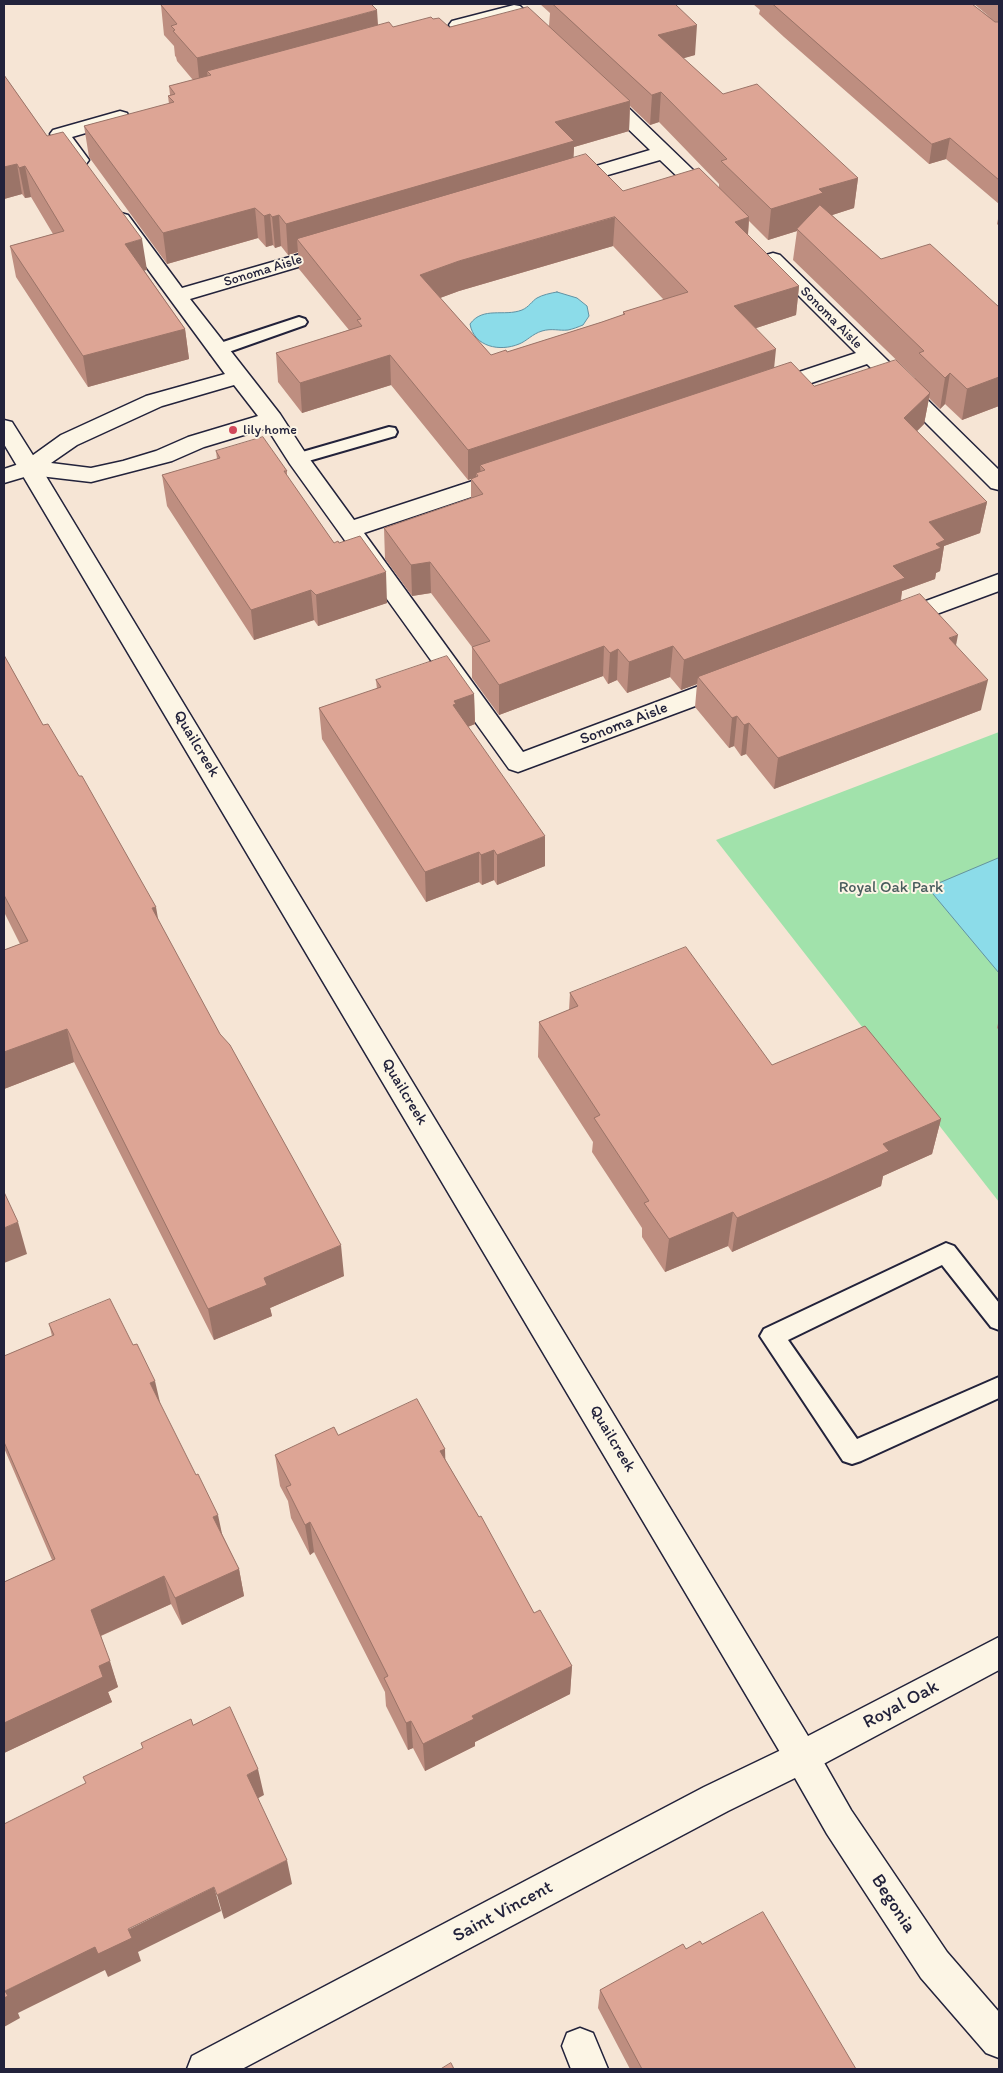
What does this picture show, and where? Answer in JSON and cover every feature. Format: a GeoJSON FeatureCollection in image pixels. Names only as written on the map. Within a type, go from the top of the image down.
{"type":"FeatureCollection","features":[{"type":"Feature","properties":{"kind":"street"},"geometry":{"type":"LineString","coordinates":[[442,30],[514,10],[555,49]]}},
{"type":"Feature","properties":{"kind":"street"},"geometry":{"type":"LineString","coordinates":[[589,81],[665,152],[726,213]]}},
{"type":"Feature","properties":{"kind":"street"},"geometry":{"type":"LineString","coordinates":[[92,179],[60,134],[141,112]]}},
{"type":"Feature","properties":{"kind":"street"},"geometry":{"type":"LineString","coordinates":[[550,186],[665,152]]}},
{"type":"Feature","properties":{"kind":"street","name":"Sonoma Aisle"},"geometry":{"type":"LineString","coordinates":[[109,202],[217,350],[272,419],[298,459],[518,764],[755,674]]}},
{"type":"Feature","properties":{"kind":"street","name":"Sonoma Aisle"},"geometry":{"type":"LineString","coordinates":[[177,296],[349,245]]}},
{"type":"Feature","properties":{"kind":"street","name":"Sonoma Aisle"},"geometry":{"type":"LineString","coordinates":[[760,247],[999,483]]}},
{"type":"Feature","properties":{"kind":"street","name":"Sonoma Aisle"},"geometry":{"type":"LineString","coordinates":[[756,394],[869,356]]}},
{"type":"Feature","properties":{"kind":"street"},"geometry":{"type":"LineString","coordinates":[[4,476],[30,468],[69,440],[154,400],[239,377]]}},
{"type":"Feature","properties":{"kind":"street"},"geometry":{"type":"LineString","coordinates":[[30,468],[91,475],[126,468],[164,456],[196,442],[272,419]]}},
{"type":"Feature","properties":{"kind":"street","name":"Quailcreek"},"geometry":{"type":"LineString","coordinates":[[4,428],[30,468],[802,1757]]}},
{"type":"Feature","properties":{"kind":"street"},"geometry":{"type":"LineString","coordinates":[[349,530],[529,470]]}},
{"type":"Feature","properties":{"kind":"street"},"geometry":{"type":"LineString","coordinates":[[874,629],[999,582]]}},
{"type":"Feature","properties":{"kind":"street","name":"Royal Oak"},"geometry":{"type":"LineString","coordinates":[[802,1757],[999,1653]]}},
{"type":"Feature","properties":{"kind":"street","name":"Begonia"},"geometry":{"type":"LineString","coordinates":[[802,1757],[839,1822],[934,1964],[999,2040]]}},
{"type":"Feature","properties":{"kind":"street","name":"Saint Vincent"},"geometry":{"type":"LineString","coordinates":[[204,2069],[716,1799],[802,1757]]}},
{"type":"Feature","properties":{"kind":"lane"},"geometry":{"type":"LineString","coordinates":[[217,350],[299,322]]}},
{"type":"Feature","properties":{"kind":"lane"},"geometry":{"type":"LineString","coordinates":[[298,459],[389,432]]}},
{"type":"Feature","properties":{"kind":"lane"},"geometry":{"type":"LineString","coordinates":[[999,1320],[946,1253],[772,1336],[852,1453],[999,1387]]}},
{"type":"Feature","properties":{"kind":"green space","name":"Royal Oak Park"},"geometry":{"type":"Polygon","coordinates":[[[999,732],[999,1202],[716,840],[999,732]]]}},
{"type":"Feature","properties":{"kind":"water"},"geometry":{"type":"Polygon","coordinates":[[[557,292],[577,298],[587,306],[589,316],[583,325],[568,330],[542,331],[519,344],[504,347],[489,346],[482,343],[472,332],[470,324],[481,315],[522,310],[535,299],[557,292]]]}},
{"type":"Feature","properties":{"kind":"water"},"geometry":{"type":"Polygon","coordinates":[[[999,858],[999,973],[928,888],[999,858]]]}},
{"type":"Feature","properties":{"kind":"building"},"geometry":{"type":"Polygon","coordinates":[[[371,4],[377,10],[197,58],[173,31],[175,30],[171,26],[177,24],[161,5],[371,4]]]}},
{"type":"Feature","properties":{"kind":"building"},"geometry":{"type":"Polygon","coordinates":[[[553,4],[675,4],[697,25],[658,35],[723,94],[757,84],[858,178],[819,189],[823,193],[771,209],[721,161],[727,159],[661,92],[652,95],[553,4]]]}},
{"type":"Feature","properties":{"kind":"building"},"geometry":{"type":"Polygon","coordinates":[[[773,4],[972,4],[995,22],[999,22],[999,180],[950,138],[932,144],[773,4]]]}},
{"type":"Feature","properties":{"kind":"building"},"geometry":{"type":"Polygon","coordinates":[[[528,7],[630,101],[555,122],[574,141],[286,224],[279,215],[272,217],[270,214],[264,216],[255,208],[163,233],[84,126],[174,102],[168,96],[175,94],[169,86],[211,75],[207,71],[389,22],[393,27],[431,17],[433,19],[439,18],[449,27],[528,7]]]}},
{"type":"Feature","properties":{"kind":"building"},"geometry":{"type":"Polygon","coordinates":[[[4,75],[47,136],[63,132],[142,239],[125,244],[185,329],[83,356],[10,246],[64,231],[25,166],[19,168],[17,164],[4,167],[4,75]]]}},
{"type":"Feature","properties":{"kind":"building"},"geometry":{"type":"Polygon","coordinates":[[[586,154],[623,191],[699,168],[749,217],[735,222],[799,286],[734,306],[776,349],[468,450],[390,355],[300,383],[276,353],[362,326],[357,320],[361,319],[297,239],[586,154]],[[615,217],[459,261],[420,275],[491,355],[506,350],[507,352],[602,322],[625,314],[623,312],[688,292],[615,217]]]}},
{"type":"Feature","properties":{"kind":"building"},"geometry":{"type":"Polygon","coordinates":[[[820,205],[881,259],[930,244],[999,307],[999,377],[967,389],[950,373],[945,378],[919,353],[924,351],[797,229],[820,205]]]}},
{"type":"Feature","properties":{"kind":"building"},"geometry":{"type":"Polygon","coordinates":[[[896,360],[930,393],[904,418],[987,502],[929,522],[945,540],[936,544],[941,548],[893,566],[905,578],[684,660],[673,646],[629,662],[618,649],[610,653],[604,646],[499,685],[472,647],[490,641],[430,562],[411,565],[384,528],[483,494],[471,479],[478,476],[476,473],[485,470],[480,465],[791,362],[814,386],[896,360]]]}},
{"type":"Feature","properties":{"kind":"building"},"geometry":{"type":"Polygon","coordinates":[[[263,437],[334,543],[360,536],[386,572],[316,595],[311,590],[251,610],[162,475],[220,458],[216,451],[263,437]]]}},
{"type":"Feature","properties":{"kind":"building"},"geometry":{"type":"Polygon","coordinates":[[[920,594],[958,635],[949,638],[988,680],[778,758],[749,723],[744,725],[737,716],[732,718],[698,677],[920,594]]]}},
{"type":"Feature","properties":{"kind":"building"},"geometry":{"type":"Polygon","coordinates":[[[4,655],[43,725],[48,724],[79,776],[82,776],[156,907],[152,908],[220,1034],[230,1045],[341,1245],[264,1278],[267,1285],[208,1309],[67,1029],[4,1052],[4,950],[28,941],[4,895],[4,655]]]}},
{"type":"Feature","properties":{"kind":"building"},"geometry":{"type":"Polygon","coordinates":[[[447,656],[474,694],[454,701],[456,704],[453,705],[545,836],[497,855],[494,850],[481,855],[479,852],[425,872],[319,708],[381,687],[376,680],[447,656]]]}},
{"type":"Feature","properties":{"kind":"building"},"geometry":{"type":"Polygon","coordinates":[[[686,947],[772,1065],[865,1026],[941,1119],[883,1144],[889,1151],[827,1179],[737,1218],[733,1212],[669,1239],[644,1203],[649,1201],[594,1118],[600,1115],[539,1022],[578,1006],[570,993],[686,947]]]}},
{"type":"Feature","properties":{"kind":"building"},"geometry":{"type":"Polygon","coordinates":[[[4,1192],[18,1222],[4,1228],[4,1192]]]}},
{"type":"Feature","properties":{"kind":"building"},"geometry":{"type":"Polygon","coordinates":[[[110,1299],[133,1345],[137,1344],[155,1381],[150,1383],[218,1515],[213,1517],[239,1569],[175,1598],[164,1576],[91,1610],[110,1661],[99,1666],[103,1677],[4,1723],[4,1582],[55,1559],[4,1442],[4,1356],[54,1335],[49,1324],[110,1299]]]}},
{"type":"Feature","properties":{"kind":"building"},"geometry":{"type":"Polygon","coordinates":[[[417,1399],[445,1449],[440,1451],[479,1517],[481,1516],[534,1613],[540,1610],[572,1666],[472,1716],[474,1719],[423,1744],[411,1721],[406,1723],[384,1678],[388,1676],[310,1522],[305,1525],[286,1487],[291,1485],[275,1455],[334,1427],[338,1435],[417,1399]]]}},
{"type":"Feature","properties":{"kind":"building"},"geometry":{"type":"Polygon","coordinates":[[[230,1707],[258,1769],[247,1775],[287,1860],[217,1895],[214,1887],[128,1929],[132,1938],[98,1954],[95,1947],[5,1991],[8,1996],[4,1998],[4,1824],[86,1783],[83,1777],[143,1748],[141,1743],[191,1719],[193,1725],[230,1707]]]}},
{"type":"Feature","properties":{"kind":"building"},"geometry":{"type":"Polygon","coordinates":[[[763,1912],[856,2069],[642,2069],[600,1990],[683,1944],[686,1949],[700,1941],[702,1944],[763,1912]]]}},
{"type":"Feature","properties":{"kind":"building"},"geometry":{"type":"Polygon","coordinates":[[[451,2063],[454,2069],[441,2069],[451,2063]]]}},
{"type":"Feature","properties":{"kind":"place","name":"lily home"},"geometry":{"type":"Point","coordinates":[233,430]}}]}
